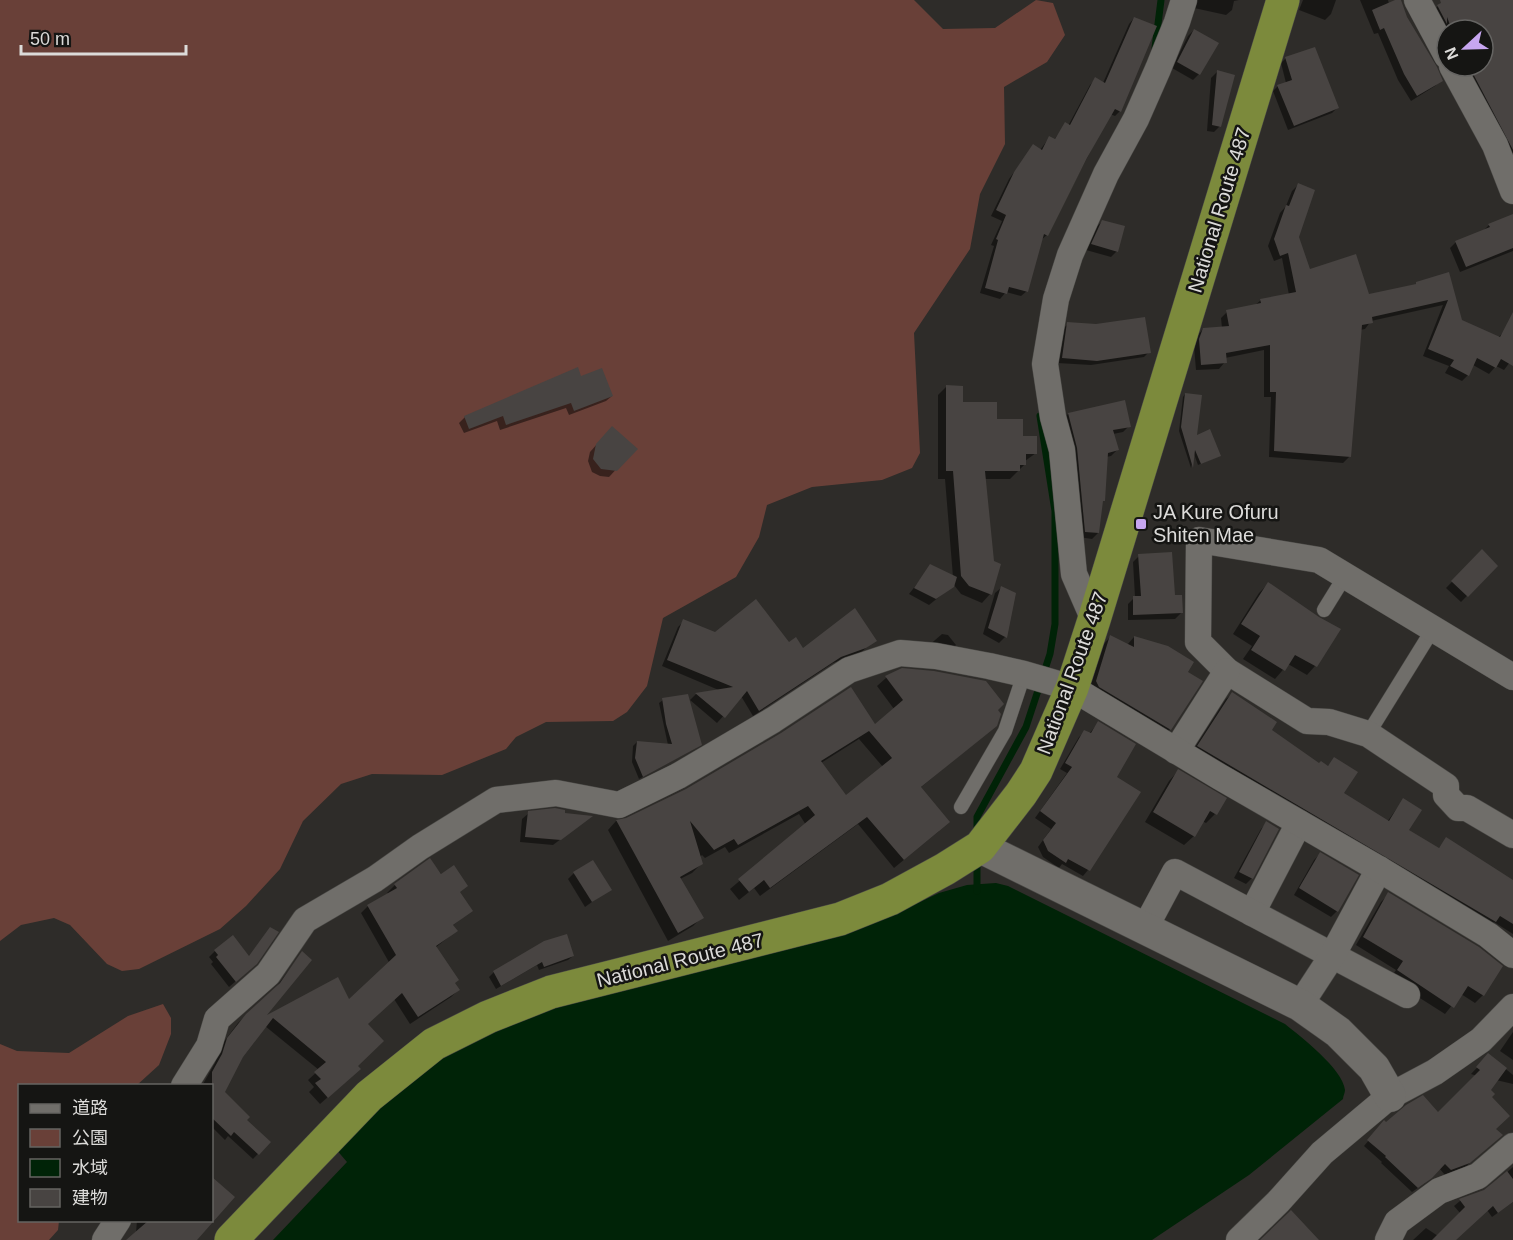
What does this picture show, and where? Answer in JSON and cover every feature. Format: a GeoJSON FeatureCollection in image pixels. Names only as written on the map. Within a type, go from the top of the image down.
{"type":"FeatureCollection","features":[{"type":"Feature","properties":{"kind":"highway","name":"National Route 487"},"geometry":{"type":"LineString","coordinates":[[231,1240],[369,1096],[434,1044],[488,1017],[551,992],[840,919],[890,899],[945,870],[980,847],[1036,771],[1072,688],[1283,0]]}},
{"type":"Feature","properties":{"kind":"street"},"geometry":{"type":"LineString","coordinates":[[1094,620],[1074,574],[1062,450],[1053,417],[1045,364],[1056,298],[1070,255],[1106,174],[1136,119],[1184,0]]}},
{"type":"Feature","properties":{"kind":"street"},"geometry":{"type":"LineString","coordinates":[[1417,0],[1435,34]]}},
{"type":"Feature","properties":{"kind":"street"},"geometry":{"type":"LineString","coordinates":[[1459,78],[1495,145],[1513,191]]}},
{"type":"Feature","properties":{"kind":"street"},"geometry":{"type":"LineString","coordinates":[[1513,677],[1319,560],[1199,540],[1198,642],[1227,671],[1306,721],[1329,722],[1368,734],[1446,786],[1446,795],[1458,808],[1467,808],[1513,836]]}},
{"type":"Feature","properties":{"kind":"street"},"geometry":{"type":"LineString","coordinates":[[185,1084],[209,1046],[217,1019],[268,974],[305,920],[375,879],[420,847],[496,800],[556,793],[619,805],[678,776],[773,720],[849,670],[900,653],[936,656],[1024,674],[1072,688],[1379,869],[1488,935],[1513,955]]}},
{"type":"Feature","properties":{"kind":"street"},"geometry":{"type":"LineString","coordinates":[[1176,751],[1227,671]]}},
{"type":"Feature","properties":{"kind":"street"},"geometry":{"type":"LineString","coordinates":[[1252,913],[1299,823]]}},
{"type":"Feature","properties":{"kind":"street"},"geometry":{"type":"LineString","coordinates":[[980,847],[1300,1005],[1338,1032],[1374,1068],[1390,1095]]}},
{"type":"Feature","properties":{"kind":"street"},"geometry":{"type":"LineString","coordinates":[[1300,1005],[1332,956],[1379,869]]}},
{"type":"Feature","properties":{"kind":"street"},"geometry":{"type":"LineString","coordinates":[[1144,928],[1175,872],[1407,995]]}},
{"type":"Feature","properties":{"kind":"street"},"geometry":{"type":"LineString","coordinates":[[1239,1240],[1278,1202],[1322,1153],[1390,1095],[1435,1072],[1481,1040],[1513,1007]]}},
{"type":"Feature","properties":{"kind":"street"},"geometry":{"type":"LineString","coordinates":[[1388,1240],[1397,1222],[1439,1191],[1478,1176],[1513,1146]]}},
{"type":"Feature","properties":{"kind":"street"},"geometry":{"type":"LineString","coordinates":[[105,1240],[117,1222]]}},
{"type":"Feature","properties":{"kind":"lane"},"geometry":{"type":"LineString","coordinates":[[1324,610],[1345,576]]}},
{"type":"Feature","properties":{"kind":"lane"},"geometry":{"type":"LineString","coordinates":[[1368,734],[1433,629]]}},
{"type":"Feature","properties":{"kind":"lane"},"geometry":{"type":"LineString","coordinates":[[961,807],[1005,731],[1024,674]]}},
{"type":"Feature","properties":{"kind":"green space"},"geometry":{"type":"Polygon","coordinates":[[[0,0],[914,0],[943,29],[995,28],[1036,0],[1053,3],[1065,35],[1047,62],[1004,87],[1005,144],[980,194],[970,249],[914,333],[920,453],[912,468],[882,480],[812,487],[767,505],[759,537],[736,577],[663,618],[647,686],[627,712],[613,721],[546,722],[516,737],[506,749],[442,775],[372,774],[341,784],[303,821],[280,869],[246,906],[220,929],[139,969],[122,971],[107,964],[70,925],[54,918],[21,925],[0,941],[0,0]]]}},
{"type":"Feature","properties":{"kind":"green space"},"geometry":{"type":"Polygon","coordinates":[[[163,1004],[171,1018],[171,1034],[159,1065],[138,1084],[18,1084],[18,1222],[59,1222],[58,1230],[49,1240],[0,1240],[0,1044],[17,1051],[69,1053],[128,1016],[163,1004]]]}},
{"type":"Feature","properties":{"kind":"water"},"geometry":{"type":"Polygon","coordinates":[[[996,883],[1008,886],[1285,1024],[1320,1054],[1337,1073],[1345,1090],[1343,1099],[1249,1175],[1152,1240],[273,1240],[347,1162],[335,1148],[422,1065],[551,1006],[886,918],[939,893],[967,885],[996,883]]]}},
{"type":"Feature","properties":{"kind":"building"},"geometry":{"type":"Polygon","coordinates":[[[1395,0],[1401,0],[1407,17],[1435,64],[1435,78],[1442,78],[1443,81],[1417,96],[1404,74],[1384,28],[1380,30],[1372,10],[1395,0]]]}},
{"type":"Feature","properties":{"kind":"building"},"geometry":{"type":"Polygon","coordinates":[[[1440,0],[1513,0],[1513,150],[1475,78],[1495,78],[1495,18],[1444,18],[1437,5],[1441,3],[1440,0]]]}},
{"type":"Feature","properties":{"kind":"building"},"geometry":{"type":"Polygon","coordinates":[[[1134,17],[1157,26],[1121,112],[1115,109],[1087,158],[1048,236],[1044,234],[1028,292],[1009,287],[1007,294],[985,288],[998,240],[996,239],[1006,215],[996,210],[1014,172],[1033,144],[1042,150],[1049,136],[1055,139],[1065,122],[1070,125],[1095,77],[1105,83],[1134,17]]]}},
{"type":"Feature","properties":{"kind":"building"},"geometry":{"type":"Polygon","coordinates":[[[1194,29],[1219,43],[1200,75],[1177,62],[1194,29]]]}},
{"type":"Feature","properties":{"kind":"building"},"geometry":{"type":"Polygon","coordinates":[[[1315,47],[1339,108],[1294,126],[1277,85],[1292,80],[1285,57],[1315,47]]]}},
{"type":"Feature","properties":{"kind":"building"},"geometry":{"type":"Polygon","coordinates":[[[1217,70],[1235,75],[1221,127],[1212,125],[1217,70]]]}},
{"type":"Feature","properties":{"kind":"building"},"geometry":{"type":"Polygon","coordinates":[[[1298,183],[1315,190],[1299,237],[1310,269],[1356,254],[1369,294],[1416,284],[1416,282],[1449,272],[1462,320],[1500,337],[1513,312],[1513,366],[1501,359],[1496,368],[1477,358],[1469,376],[1450,366],[1454,360],[1428,349],[1448,300],[1372,317],[1373,323],[1362,325],[1351,457],[1274,451],[1276,392],[1270,392],[1270,345],[1226,353],[1227,363],[1201,365],[1199,339],[1203,328],[1229,326],[1226,310],[1261,303],[1260,299],[1296,292],[1288,253],[1280,256],[1274,239],[1286,205],[1289,206],[1298,183]]]}},
{"type":"Feature","properties":{"kind":"building"},"geometry":{"type":"Polygon","coordinates":[[[1513,214],[1513,248],[1466,267],[1455,241],[1490,227],[1488,224],[1513,214]]]}},
{"type":"Feature","properties":{"kind":"building"},"geometry":{"type":"Polygon","coordinates":[[[1102,220],[1125,226],[1118,252],[1091,244],[1102,220]]]}},
{"type":"Feature","properties":{"kind":"building"},"geometry":{"type":"Polygon","coordinates":[[[1145,317],[1151,353],[1097,361],[1062,358],[1067,322],[1096,324],[1145,317]]]}},
{"type":"Feature","properties":{"kind":"building"},"geometry":{"type":"Polygon","coordinates":[[[578,367],[581,376],[602,368],[613,396],[574,411],[571,403],[506,425],[503,416],[469,429],[464,416],[578,367]]]}},
{"type":"Feature","properties":{"kind":"building"},"geometry":{"type":"Polygon","coordinates":[[[946,385],[963,386],[963,402],[997,402],[997,419],[1023,419],[1023,436],[1037,436],[1037,454],[1026,454],[1026,465],[1020,465],[1020,471],[985,471],[994,561],[1001,564],[992,595],[969,586],[961,576],[953,471],[946,471],[946,385]]]}},
{"type":"Feature","properties":{"kind":"building"},"geometry":{"type":"Polygon","coordinates":[[[1185,393],[1202,395],[1197,435],[1210,429],[1221,456],[1201,464],[1195,450],[1193,468],[1181,427],[1185,393]]]}},
{"type":"Feature","properties":{"kind":"building"},"geometry":{"type":"Polygon","coordinates":[[[1125,400],[1131,427],[1113,430],[1119,450],[1108,453],[1105,501],[1103,501],[1099,533],[1085,532],[1077,448],[1068,413],[1125,400]]]}},
{"type":"Feature","properties":{"kind":"building"},"geometry":{"type":"Polygon","coordinates":[[[612,426],[638,449],[617,471],[601,469],[593,459],[596,444],[612,426]]]}},
{"type":"Feature","properties":{"kind":"building"},"geometry":{"type":"Polygon","coordinates":[[[1482,549],[1498,566],[1468,597],[1451,581],[1482,549]]]}},
{"type":"Feature","properties":{"kind":"building"},"geometry":{"type":"Polygon","coordinates":[[[1172,552],[1175,595],[1182,595],[1183,613],[1133,615],[1133,596],[1141,596],[1138,554],[1172,552]]]}},
{"type":"Feature","properties":{"kind":"building"},"geometry":{"type":"Polygon","coordinates":[[[930,564],[957,577],[954,587],[936,599],[914,588],[930,564]]]}},
{"type":"Feature","properties":{"kind":"building"},"geometry":{"type":"Polygon","coordinates":[[[1268,582],[1319,617],[1341,629],[1317,667],[1295,655],[1285,671],[1251,650],[1260,636],[1241,624],[1268,582]]]}},
{"type":"Feature","properties":{"kind":"building"},"geometry":{"type":"Polygon","coordinates":[[[1001,586],[1016,593],[1007,638],[988,628],[1001,586]]]}},
{"type":"Feature","properties":{"kind":"building"},"geometry":{"type":"Polygon","coordinates":[[[756,599],[789,642],[796,637],[803,648],[855,608],[877,641],[866,648],[841,657],[759,711],[747,691],[725,718],[695,693],[733,687],[667,660],[683,619],[715,632],[756,599]]]}},
{"type":"Feature","properties":{"kind":"building"},"geometry":{"type":"Polygon","coordinates":[[[1110,635],[1134,647],[1134,636],[1168,646],[1194,662],[1188,672],[1203,681],[1171,730],[1099,687],[1096,681],[1110,635]]]}},
{"type":"Feature","properties":{"kind":"building"},"geometry":{"type":"Polygon","coordinates":[[[902,668],[934,671],[986,681],[1004,704],[998,710],[1001,714],[997,726],[921,787],[950,822],[904,860],[867,817],[770,888],[764,880],[749,892],[738,879],[815,815],[808,806],[738,845],[734,839],[714,850],[690,821],[703,864],[680,877],[704,918],[678,933],[616,820],[626,818],[686,789],[781,733],[851,687],[875,724],[903,700],[885,676],[902,668]],[[869,731],[821,761],[846,795],[892,758],[869,731]]]}},
{"type":"Feature","properties":{"kind":"building"},"geometry":{"type":"Polygon","coordinates":[[[1232,692],[1277,722],[1272,730],[1319,763],[1321,761],[1328,766],[1334,757],[1358,772],[1344,793],[1389,821],[1403,798],[1422,810],[1409,830],[1439,848],[1446,837],[1513,880],[1513,924],[1500,916],[1496,922],[1197,746],[1232,692]]]}},
{"type":"Feature","properties":{"kind":"building"},"geometry":{"type":"Polygon","coordinates":[[[688,694],[702,745],[643,777],[635,758],[637,741],[672,744],[662,698],[688,694]]]}},
{"type":"Feature","properties":{"kind":"building"},"geometry":{"type":"Polygon","coordinates":[[[1098,721],[1136,744],[1117,777],[1141,792],[1090,871],[1068,859],[1066,863],[1048,851],[1043,840],[1056,823],[1040,811],[1072,767],[1065,763],[1084,730],[1091,733],[1098,721]]]}},
{"type":"Feature","properties":{"kind":"building"},"geometry":{"type":"Polygon","coordinates":[[[1178,769],[1227,798],[1217,815],[1210,811],[1195,837],[1153,812],[1178,769]]]}},
{"type":"Feature","properties":{"kind":"building"},"geometry":{"type":"Polygon","coordinates":[[[555,808],[565,810],[565,813],[593,816],[561,840],[525,837],[528,811],[555,808]]]}},
{"type":"Feature","properties":{"kind":"building"},"geometry":{"type":"Polygon","coordinates":[[[1266,821],[1279,829],[1253,879],[1239,872],[1266,821]]]}},
{"type":"Feature","properties":{"kind":"building"},"geometry":{"type":"Polygon","coordinates":[[[1320,852],[1359,875],[1338,912],[1299,888],[1320,852]]]}},
{"type":"Feature","properties":{"kind":"building"},"geometry":{"type":"Polygon","coordinates":[[[430,858],[441,874],[454,865],[468,886],[460,892],[473,911],[453,925],[458,931],[436,946],[459,980],[455,983],[460,990],[418,1017],[402,993],[368,1024],[384,1041],[358,1066],[361,1069],[328,1098],[315,1083],[321,1079],[314,1072],[326,1062],[273,1018],[243,1057],[225,1092],[250,1117],[247,1120],[271,1142],[259,1155],[234,1132],[231,1136],[213,1119],[212,1072],[222,1054],[227,1038],[246,1014],[280,983],[302,951],[312,960],[267,1015],[338,977],[349,999],[396,955],[367,905],[397,888],[394,884],[430,858]]]}},
{"type":"Feature","properties":{"kind":"building"},"geometry":{"type":"Polygon","coordinates":[[[593,860],[612,890],[592,902],[573,872],[593,860]]]}},
{"type":"Feature","properties":{"kind":"building"},"geometry":{"type":"Polygon","coordinates":[[[1388,892],[1479,947],[1503,966],[1484,996],[1468,986],[1454,1008],[1397,970],[1403,961],[1363,937],[1388,892]]]}},
{"type":"Feature","properties":{"kind":"building"},"geometry":{"type":"Polygon","coordinates":[[[270,927],[279,932],[257,964],[236,982],[216,957],[218,955],[214,950],[233,935],[249,956],[270,927]]]}},
{"type":"Feature","properties":{"kind":"building"},"geometry":{"type":"Polygon","coordinates":[[[567,934],[574,956],[544,967],[542,962],[501,986],[493,971],[544,941],[567,934]]]}},
{"type":"Feature","properties":{"kind":"building"},"geometry":{"type":"Polygon","coordinates":[[[1488,1053],[1507,1068],[1491,1090],[1495,1094],[1492,1097],[1510,1116],[1496,1129],[1503,1135],[1470,1163],[1451,1170],[1445,1164],[1432,1178],[1418,1188],[1367,1140],[1384,1120],[1386,1122],[1406,1105],[1423,1095],[1438,1112],[1480,1070],[1476,1067],[1488,1053]]]}},
{"type":"Feature","properties":{"kind":"building"},"geometry":{"type":"Polygon","coordinates":[[[1507,1171],[1513,1179],[1513,1202],[1498,1213],[1493,1206],[1456,1240],[1432,1240],[1465,1207],[1459,1199],[1484,1190],[1507,1171]]]}},
{"type":"Feature","properties":{"kind":"building"},"geometry":{"type":"Polygon","coordinates":[[[213,1178],[235,1197],[213,1222],[213,1178]]]}},
{"type":"Feature","properties":{"kind":"building"},"geometry":{"type":"Polygon","coordinates":[[[1291,1210],[1319,1240],[1260,1240],[1288,1213],[1291,1210]]]}},
{"type":"Feature","properties":{"kind":"building"},"geometry":{"type":"Polygon","coordinates":[[[147,1222],[213,1222],[197,1240],[126,1240],[147,1222]]]}},
{"type":"Feature","properties":{"kind":"waterway"},"geometry":{"type":"LineString","coordinates":[[1155,48],[1161,0]]}},
{"type":"Feature","properties":{"kind":"waterway"},"geometry":{"type":"LineString","coordinates":[[977,831],[977,817],[1026,727],[1050,654],[1055,624],[1055,511],[1040,416]]}},
{"type":"Feature","properties":{"kind":"waterway"},"geometry":{"type":"LineString","coordinates":[[977,860],[977,891]]}},
{"type":"Feature","properties":{"kind":"place","name":"JA Kure Ofuru Shiten Mae"},"geometry":{"type":"Point","coordinates":[1141,524]}}]}
